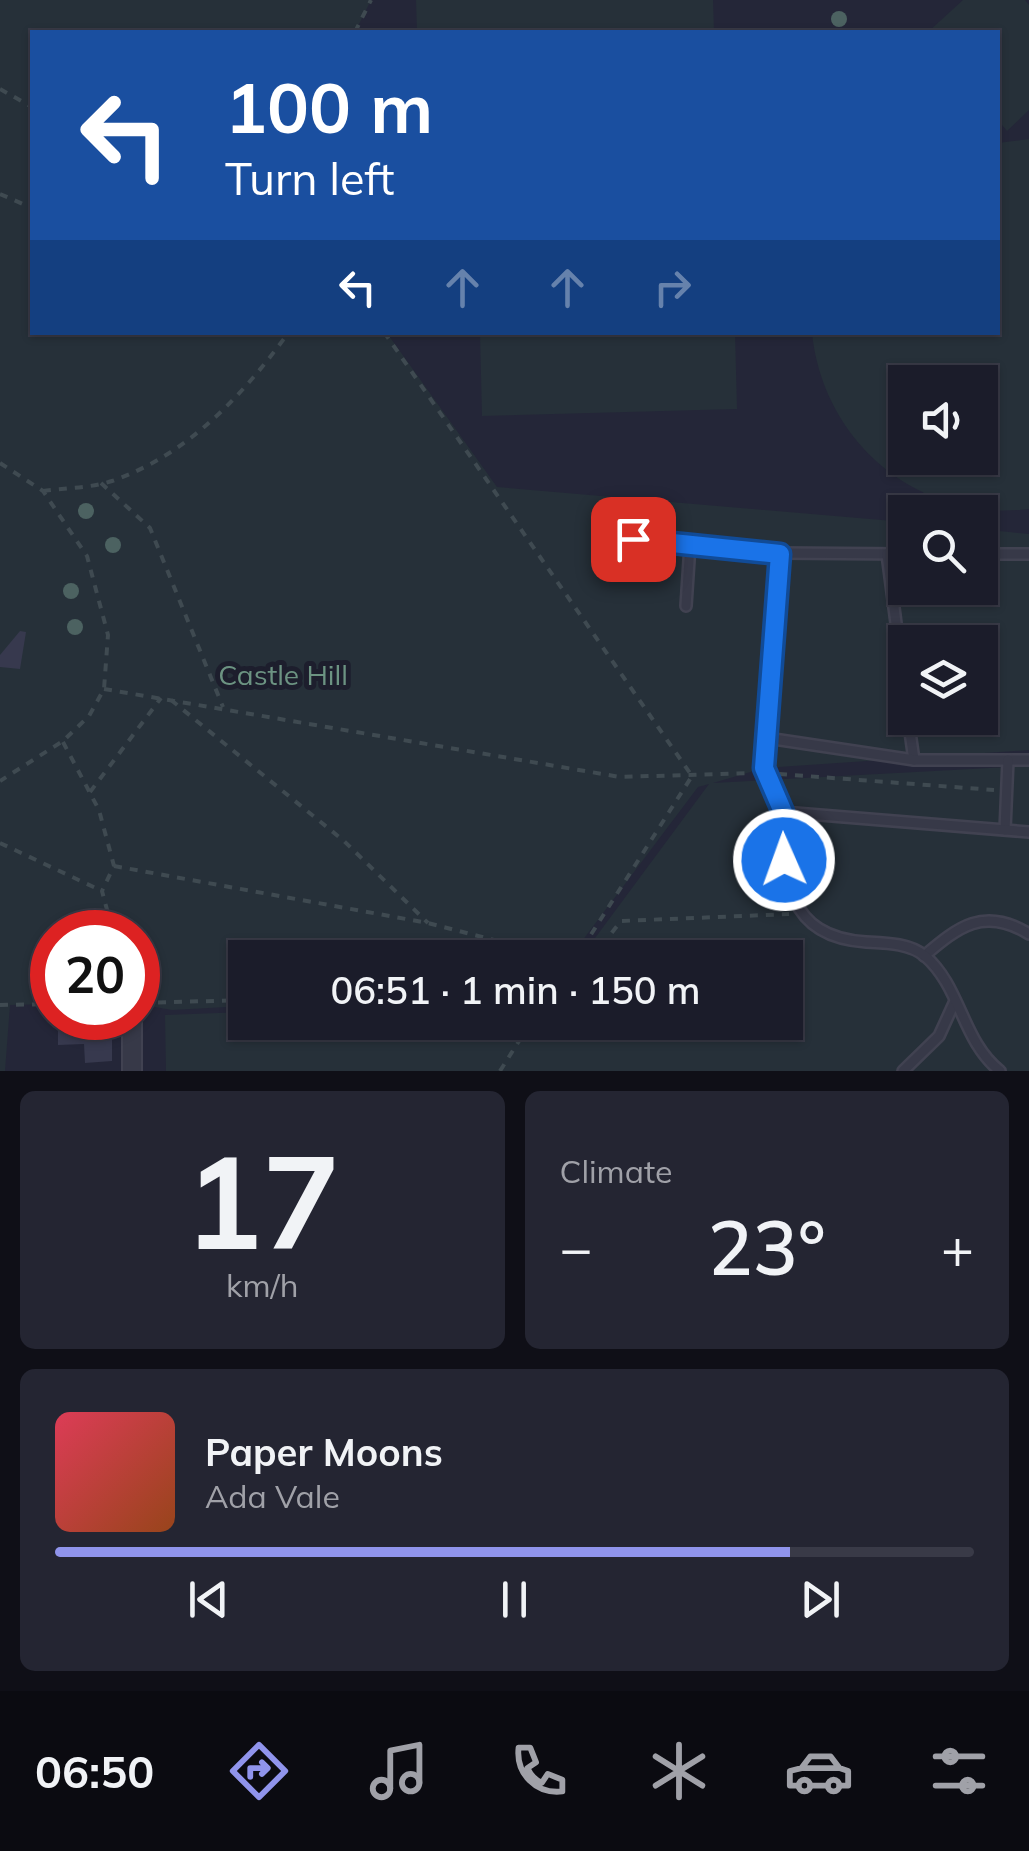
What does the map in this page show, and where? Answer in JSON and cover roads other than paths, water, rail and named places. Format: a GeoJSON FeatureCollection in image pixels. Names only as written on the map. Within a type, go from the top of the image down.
{"type":"FeatureCollection","features":[{"type":"Feature","properties":{"kind":"street"},"geometry":{"type":"LineString","coordinates":[[132,1040],[132,1071]]}},
{"type":"Feature","properties":{"kind":"lane"},"geometry":{"type":"LineString","coordinates":[[633,539],[780,554],[888,554]]}},
{"type":"Feature","properties":{"kind":"lane"},"geometry":{"type":"LineString","coordinates":[[686,606],[690,544]]}},
{"type":"Feature","properties":{"kind":"lane"},"geometry":{"type":"LineString","coordinates":[[780,554],[766,773],[783,812],[788,888],[796,909],[818,929],[839,938],[910,948],[924,956],[955,1001],[970,1036],[1000,1071]]}},
{"type":"Feature","properties":{"kind":"lane"},"geometry":{"type":"LineString","coordinates":[[998,554],[1029,554]]}},
{"type":"Feature","properties":{"kind":"lane"},"geometry":{"type":"LineString","coordinates":[[910,735],[914,760]]}},
{"type":"Feature","properties":{"kind":"lane"},"geometry":{"type":"LineString","coordinates":[[767,738],[914,760],[1029,760]]}},
{"type":"Feature","properties":{"kind":"lane"},"geometry":{"type":"LineString","coordinates":[[1005,830],[1010,791],[1008,760]]}},
{"type":"Feature","properties":{"kind":"lane"},"geometry":{"type":"LineString","coordinates":[[783,812],[1029,832]]}},
{"type":"Feature","properties":{"kind":"lane"},"geometry":{"type":"LineString","coordinates":[[924,956],[964,924],[1002,923],[1029,934]]}},
{"type":"Feature","properties":{"kind":"lane"},"geometry":{"type":"LineString","coordinates":[[903,1071],[940,1036],[955,1001]]}},
{"type":"Feature","properties":{"kind":"park label","name":"Castle Hill"},"geometry":{"type":"Point","coordinates":[283,674]}}]}
